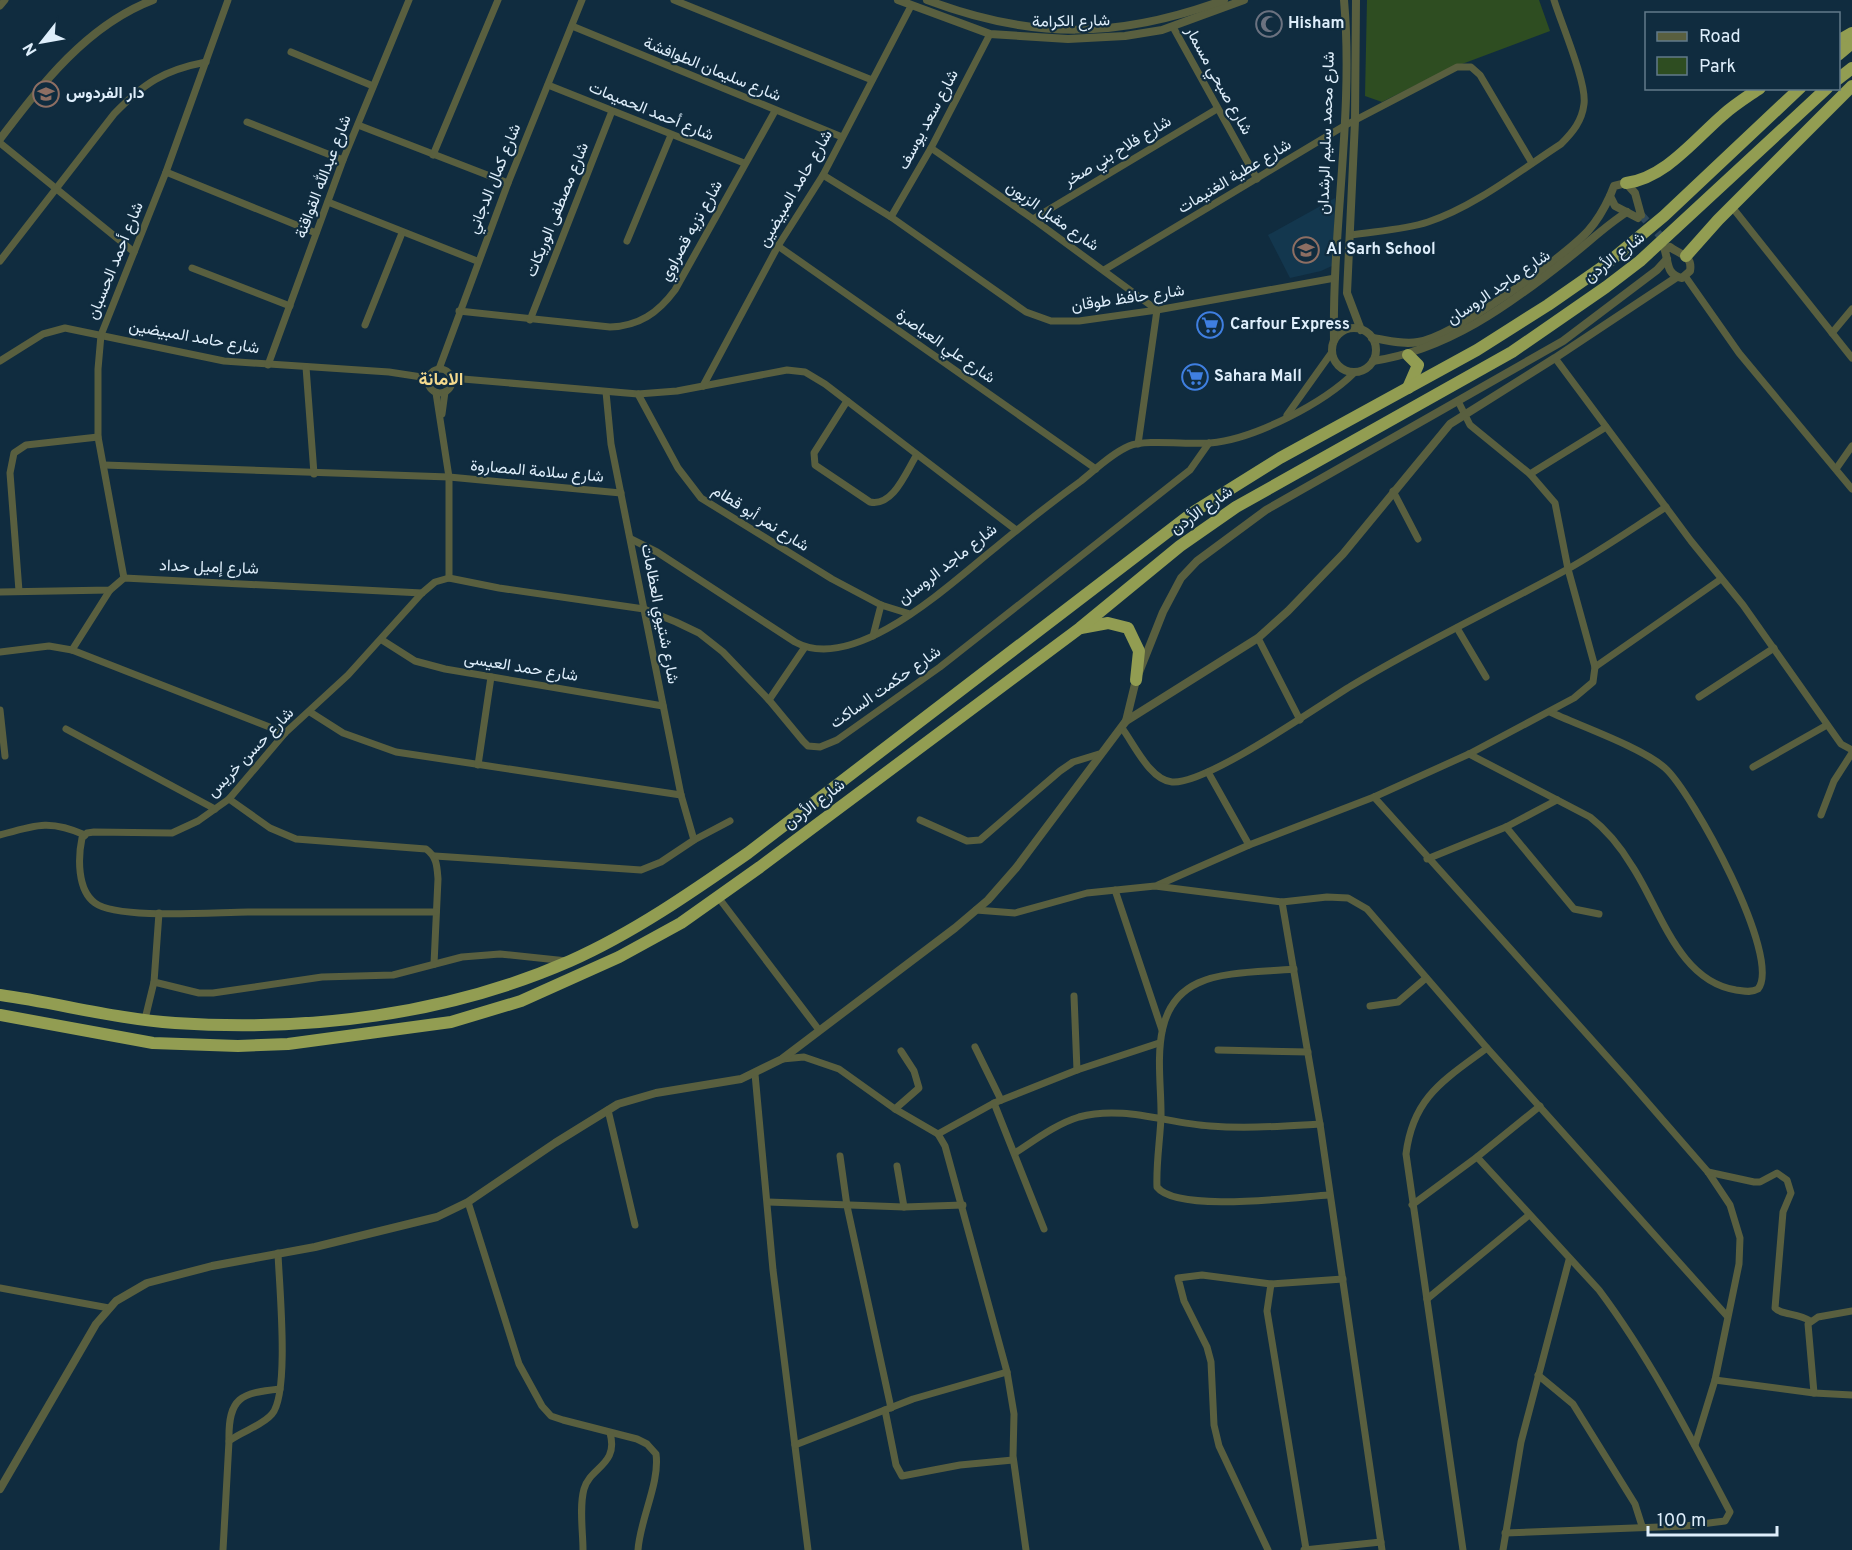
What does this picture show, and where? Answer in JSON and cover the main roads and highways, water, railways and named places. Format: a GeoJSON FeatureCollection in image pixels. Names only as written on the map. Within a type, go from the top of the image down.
{"type":"FeatureCollection","features":[{"type":"Feature","properties":{"kind":"highway"},"geometry":{"type":"LineString","coordinates":[[1840,54],[1852,43]]}},
{"type":"Feature","properties":{"kind":"highway"},"geometry":{"type":"LineString","coordinates":[[1840,78],[1852,68]]}},
{"type":"Feature","properties":{"kind":"highway"},"geometry":{"type":"LineString","coordinates":[[1686,256],[1852,86]]}},
{"type":"Feature","properties":{"kind":"highway"},"geometry":{"type":"LineString","coordinates":[[1626,183],[1644,179],[1665,166],[1725,113],[1757,90]]}},
{"type":"Feature","properties":{"kind":"highway","name":"شارع الأردن"},"geometry":{"type":"LineString","coordinates":[[0,994],[145,1019],[194,1024],[275,1025],[387,1013],[477,994],[591,951],[678,901],[748,853],[1195,511],[1280,458],[1407,390],[1504,333],[1604,266],[1664,216],[1798,90]]}},
{"type":"Feature","properties":{"kind":"highway","name":"شارع الأردن"},"geometry":{"type":"LineString","coordinates":[[0,1015],[153,1043],[238,1046],[288,1044],[451,1022],[521,1001],[597,968],[681,923],[718,897],[1080,628],[1180,546],[1236,507],[1512,352],[1606,287],[1640,261],[1825,90]]}},
{"type":"Feature","properties":{"kind":"highway"},"geometry":{"type":"LineString","coordinates":[[1407,390],[1418,365],[1408,355]]}},
{"type":"Feature","properties":{"kind":"highway"},"geometry":{"type":"LineString","coordinates":[[1080,628],[1108,623],[1128,628],[1139,651],[1136,680]]}},
{"type":"Feature","properties":{"kind":"tunnel"},"geometry":{"type":"LineString","coordinates":[[1641,215],[1666,242]]}},
{"type":"Feature","properties":{"kind":"place","name":"Hisham"},"geometry":{"type":"Point","coordinates":[1269,24]}},
{"type":"Feature","properties":{"kind":"place","name":"دار الفردوس"},"geometry":{"type":"Point","coordinates":[46,94]}},
{"type":"Feature","properties":{"kind":"place","name":"Al Sarh School"},"geometry":{"type":"Point","coordinates":[1306,250]}},
{"type":"Feature","properties":{"kind":"place","name":"Carfour Express"},"geometry":{"type":"Point","coordinates":[1210,325]}},
{"type":"Feature","properties":{"kind":"place","name":"Sahara Mall"},"geometry":{"type":"Point","coordinates":[1195,377]}},
{"type":"Feature","properties":{"kind":"district","name":"الامانة"},"geometry":{"type":"Point","coordinates":[441,380]}}]}
